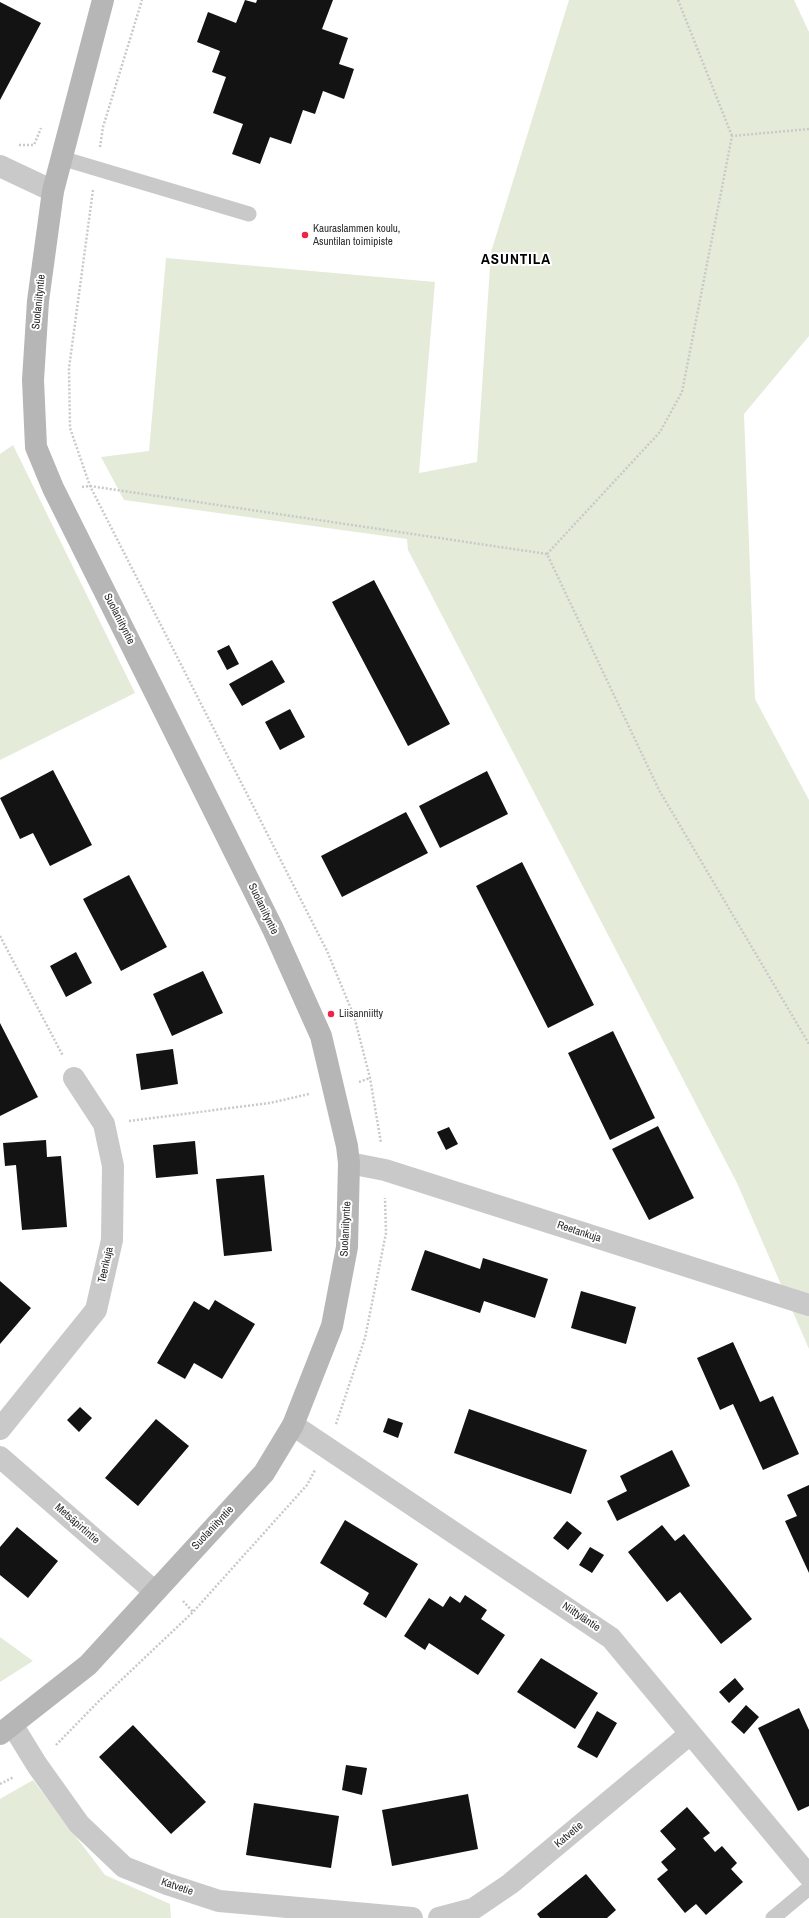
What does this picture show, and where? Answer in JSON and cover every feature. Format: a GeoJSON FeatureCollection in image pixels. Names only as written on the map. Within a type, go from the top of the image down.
{"type":"FeatureCollection","features":[{"type":"Feature","properties":{"kind":"street","name":"Suolaniityntie"},"geometry":{"type":"LineString","coordinates":[[6,1730],[88,1665],[154,1591],[264,1473],[293,1425],[332,1326],[346,1247],[347,1146],[321,1036],[273,928],[53,488],[36,447],[33,380],[38,301],[53,191],[103,0]]}},
{"type":"Feature","properties":{"kind":"street"},"geometry":{"type":"LineString","coordinates":[[0,166],[53,191]]}},
{"type":"Feature","properties":{"kind":"street","name":"Teerikuja"},"geometry":{"type":"LineString","coordinates":[[0,1428],[96,1310],[112,1240],[113,1166],[104,1124],[74,1078]]}},
{"type":"Feature","properties":{"kind":"street","name":"Reetankuja"},"geometry":{"type":"LineString","coordinates":[[348,1164],[384,1170],[809,1305]]}},
{"type":"Feature","properties":{"kind":"street","name":"Niittyläntie"},"geometry":{"type":"LineString","coordinates":[[293,1425],[611,1638],[809,1876]]}},
{"type":"Feature","properties":{"kind":"street","name":"Metsäpirtintie"},"geometry":{"type":"LineString","coordinates":[[0,1457],[154,1591]]}},
{"type":"Feature","properties":{"kind":"street","name":"Katvetie"},"geometry":{"type":"LineString","coordinates":[[6,1730],[37,1765],[79,1824],[124,1866],[160,1881],[219,1901],[412,1918]]}},
{"type":"Feature","properties":{"kind":"street","name":"Katvetie"},"geometry":{"type":"LineString","coordinates":[[439,1918],[472,1909],[510,1884],[690,1734]]}},
{"type":"Feature","properties":{"kind":"lane"},"geometry":{"type":"LineString","coordinates":[[61,158],[249,214]]}},
{"type":"Feature","properties":{"kind":"lane"},"geometry":{"type":"LineString","coordinates":[[773,1918],[809,1888]]}},
{"type":"Feature","properties":{"kind":"path"},"geometry":{"type":"LineString","coordinates":[[0,1784],[37,1765],[98,1702],[193,1612],[307,1485],[328,1448],[365,1338],[386,1233],[384,1170],[370,1078],[354,1016],[327,951],[90,486],[70,428],[69,368],[103,127],[142,0]]}},
{"type":"Feature","properties":{"kind":"path"},"geometry":{"type":"LineString","coordinates":[[547,554],[660,432],[682,392],[732,136],[678,0]]}},
{"type":"Feature","properties":{"kind":"path"},"geometry":{"type":"LineString","coordinates":[[732,136],[809,129]]}},
{"type":"Feature","properties":{"kind":"path"},"geometry":{"type":"LineString","coordinates":[[53,488],[90,486],[547,554]]}},
{"type":"Feature","properties":{"kind":"path"},"geometry":{"type":"LineString","coordinates":[[547,554],[658,790],[809,1044]]}},
{"type":"Feature","properties":{"kind":"path"},"geometry":{"type":"LineString","coordinates":[[0,936],[74,1078]]}},
{"type":"Feature","properties":{"kind":"path"},"geometry":{"type":"LineString","coordinates":[[104,1124],[270,1102],[334,1088],[370,1078]]}},
{"type":"Feature","properties":{"kind":"green space"},"geometry":{"type":"Polygon","coordinates":[[[569,0],[794,0],[809,32],[809,336],[744,414],[755,699],[809,800],[809,1349],[737,1183],[408,550],[407,539],[124,500],[101,457],[149,451],[166,258],[435,282],[419,473],[477,462],[491,252],[569,0]]]}},
{"type":"Feature","properties":{"kind":"green space"},"geometry":{"type":"Polygon","coordinates":[[[13,445],[135,693],[0,760],[0,454],[13,445]]]}},
{"type":"Feature","properties":{"kind":"green space"},"geometry":{"type":"Polygon","coordinates":[[[0,1637],[33,1661],[0,1682],[0,1637]]]}},
{"type":"Feature","properties":{"kind":"green space"},"geometry":{"type":"Polygon","coordinates":[[[33,1780],[105,1875],[170,1904],[171,1918],[0,1918],[0,1799],[33,1780]]]}},
{"type":"Feature","properties":{"kind":"building"},"geometry":{"type":"Polygon","coordinates":[[[245,0],[256,3],[257,0],[333,0],[322,29],[348,38],[339,64],[354,69],[344,99],[323,91],[315,114],[303,110],[291,144],[270,137],[260,164],[232,154],[243,124],[213,113],[226,77],[212,72],[220,51],[197,42],[208,12],[236,23],[245,0]]]}},
{"type":"Feature","properties":{"kind":"building"},"geometry":{"type":"Polygon","coordinates":[[[0,2],[41,23],[0,100],[0,2]]]}},
{"type":"Feature","properties":{"kind":"building"},"geometry":{"type":"Polygon","coordinates":[[[374,580],[450,724],[408,746],[332,602],[374,580]]]}},
{"type":"Feature","properties":{"kind":"building"},"geometry":{"type":"Polygon","coordinates":[[[229,645],[239,664],[227,670],[217,651],[229,645]]]}},
{"type":"Feature","properties":{"kind":"building"},"geometry":{"type":"Polygon","coordinates":[[[272,660],[285,682],[242,706],[229,684],[272,660]]]}},
{"type":"Feature","properties":{"kind":"building"},"geometry":{"type":"Polygon","coordinates":[[[290,709],[305,737],[280,750],[265,722],[290,709]]]}},
{"type":"Feature","properties":{"kind":"building"},"geometry":{"type":"Polygon","coordinates":[[[53,770],[92,845],[50,866],[33,833],[20,839],[0,798],[53,770]]]}},
{"type":"Feature","properties":{"kind":"building"},"geometry":{"type":"Polygon","coordinates":[[[487,771],[508,814],[440,848],[419,806],[487,771]]]}},
{"type":"Feature","properties":{"kind":"building"},"geometry":{"type":"Polygon","coordinates":[[[406,812],[428,853],[342,897],[321,856],[406,812]]]}},
{"type":"Feature","properties":{"kind":"building"},"geometry":{"type":"Polygon","coordinates":[[[522,862],[594,1005],[548,1028],[476,886],[522,862]]]}},
{"type":"Feature","properties":{"kind":"building"},"geometry":{"type":"Polygon","coordinates":[[[129,875],[167,947],[121,971],[83,899],[129,875]]]}},
{"type":"Feature","properties":{"kind":"building"},"geometry":{"type":"Polygon","coordinates":[[[76,952],[92,983],[66,997],[50,966],[76,952]]]}},
{"type":"Feature","properties":{"kind":"building"},"geometry":{"type":"Polygon","coordinates":[[[203,971],[223,1013],[172,1036],[153,994],[203,971]]]}},
{"type":"Feature","properties":{"kind":"building"},"geometry":{"type":"Polygon","coordinates":[[[0,1023],[38,1097],[0,1116],[0,1023]]]}},
{"type":"Feature","properties":{"kind":"building"},"geometry":{"type":"Polygon","coordinates":[[[613,1031],[655,1118],[610,1140],[568,1053],[613,1031]]]}},
{"type":"Feature","properties":{"kind":"building"},"geometry":{"type":"Polygon","coordinates":[[[173,1049],[178,1084],[141,1090],[136,1054],[173,1049]]]}},
{"type":"Feature","properties":{"kind":"building"},"geometry":{"type":"Polygon","coordinates":[[[658,1126],[694,1198],[649,1220],[612,1149],[658,1126]]]}},
{"type":"Feature","properties":{"kind":"building"},"geometry":{"type":"Polygon","coordinates":[[[449,1127],[458,1144],[446,1150],[437,1132],[449,1127]]]}},
{"type":"Feature","properties":{"kind":"building"},"geometry":{"type":"Polygon","coordinates":[[[46,1140],[47,1157],[61,1156],[67,1227],[22,1230],[16,1165],[5,1166],[3,1143],[46,1140]]]}},
{"type":"Feature","properties":{"kind":"building"},"geometry":{"type":"Polygon","coordinates":[[[195,1141],[198,1174],[156,1178],[153,1145],[195,1141]]]}},
{"type":"Feature","properties":{"kind":"building"},"geometry":{"type":"Polygon","coordinates":[[[264,1175],[272,1251],[224,1256],[216,1179],[264,1175]]]}},
{"type":"Feature","properties":{"kind":"building"},"geometry":{"type":"Polygon","coordinates":[[[425,1250],[480,1269],[483,1258],[548,1279],[535,1318],[484,1301],[480,1313],[411,1290],[425,1250]]]}},
{"type":"Feature","properties":{"kind":"building"},"geometry":{"type":"Polygon","coordinates":[[[0,1281],[31,1308],[0,1344],[0,1281]]]}},
{"type":"Feature","properties":{"kind":"building"},"geometry":{"type":"Polygon","coordinates":[[[581,1291],[636,1307],[626,1344],[571,1328],[581,1291]]]}},
{"type":"Feature","properties":{"kind":"building"},"geometry":{"type":"Polygon","coordinates":[[[215,1300],[255,1324],[222,1379],[194,1363],[185,1379],[157,1363],[194,1301],[209,1310],[215,1300]]]}},
{"type":"Feature","properties":{"kind":"building"},"geometry":{"type":"Polygon","coordinates":[[[733,1342],[760,1402],[773,1396],[799,1454],[763,1470],[733,1404],[720,1410],[697,1358],[733,1342]]]}},
{"type":"Feature","properties":{"kind":"building"},"geometry":{"type":"Polygon","coordinates":[[[80,1407],[92,1418],[79,1432],[67,1420],[80,1407]]]}},
{"type":"Feature","properties":{"kind":"building"},"geometry":{"type":"Polygon","coordinates":[[[469,1409],[587,1450],[571,1494],[454,1453],[469,1409]]]}},
{"type":"Feature","properties":{"kind":"building"},"geometry":{"type":"Polygon","coordinates":[[[388,1418],[403,1423],[398,1438],[383,1432],[388,1418]]]}},
{"type":"Feature","properties":{"kind":"building"},"geometry":{"type":"Polygon","coordinates":[[[156,1419],[189,1446],[138,1506],[105,1478],[156,1419]]]}},
{"type":"Feature","properties":{"kind":"building"},"geometry":{"type":"Polygon","coordinates":[[[672,1450],[690,1486],[617,1521],[607,1501],[627,1491],[620,1476],[672,1450]]]}},
{"type":"Feature","properties":{"kind":"building"},"geometry":{"type":"Polygon","coordinates":[[[809,1485],[809,1573],[785,1521],[797,1516],[787,1495],[809,1485]]]}},
{"type":"Feature","properties":{"kind":"building"},"geometry":{"type":"Polygon","coordinates":[[[345,1520],[418,1564],[386,1618],[363,1604],[369,1593],[320,1563],[345,1520]]]}},
{"type":"Feature","properties":{"kind":"building"},"geometry":{"type":"Polygon","coordinates":[[[567,1521],[582,1533],[568,1550],[553,1538],[567,1521]]]}},
{"type":"Feature","properties":{"kind":"building"},"geometry":{"type":"Polygon","coordinates":[[[662,1525],[675,1541],[684,1534],[752,1619],[721,1644],[680,1592],[667,1602],[628,1552],[662,1525]]]}},
{"type":"Feature","properties":{"kind":"building"},"geometry":{"type":"Polygon","coordinates":[[[17,1527],[58,1561],[28,1598],[0,1575],[0,1547],[17,1527]]]}},
{"type":"Feature","properties":{"kind":"building"},"geometry":{"type":"Polygon","coordinates":[[[590,1547],[604,1555],[592,1573],[579,1565],[590,1547]]]}},
{"type":"Feature","properties":{"kind":"building"},"geometry":{"type":"Polygon","coordinates":[[[465,1595],[487,1610],[481,1619],[505,1635],[478,1675],[429,1643],[425,1650],[404,1636],[429,1598],[443,1607],[450,1596],[460,1603],[465,1595]]]}},
{"type":"Feature","properties":{"kind":"building"},"geometry":{"type":"Polygon","coordinates":[[[541,1658],[598,1693],[575,1729],[517,1692],[541,1658]]]}},
{"type":"Feature","properties":{"kind":"building"},"geometry":{"type":"Polygon","coordinates":[[[735,1678],[744,1689],[729,1703],[719,1692],[735,1678]]]}},
{"type":"Feature","properties":{"kind":"building"},"geometry":{"type":"Polygon","coordinates":[[[746,1705],[759,1717],[744,1734],[731,1722],[746,1705]]]}},
{"type":"Feature","properties":{"kind":"building"},"geometry":{"type":"Polygon","coordinates":[[[799,1708],[809,1730],[809,1806],[798,1811],[758,1728],[799,1708]]]}},
{"type":"Feature","properties":{"kind":"building"},"geometry":{"type":"Polygon","coordinates":[[[597,1711],[617,1723],[597,1758],[577,1747],[597,1711]]]}},
{"type":"Feature","properties":{"kind":"building"},"geometry":{"type":"Polygon","coordinates":[[[133,1725],[206,1802],[171,1834],[99,1757],[133,1725]]]}},
{"type":"Feature","properties":{"kind":"building"},"geometry":{"type":"Polygon","coordinates":[[[346,1765],[367,1768],[362,1795],[342,1790],[346,1765]]]}},
{"type":"Feature","properties":{"kind":"building"},"geometry":{"type":"Polygon","coordinates":[[[468,1794],[478,1849],[392,1866],[382,1810],[468,1794]]]}},
{"type":"Feature","properties":{"kind":"building"},"geometry":{"type":"Polygon","coordinates":[[[254,1803],[339,1816],[331,1868],[246,1855],[254,1803]]]}},
{"type":"Feature","properties":{"kind":"building"},"geometry":{"type":"Polygon","coordinates":[[[687,1807],[710,1833],[703,1838],[715,1852],[722,1846],[737,1863],[731,1869],[743,1882],[706,1915],[696,1904],[685,1913],[657,1879],[668,1870],[661,1862],[676,1849],[660,1831],[687,1807]]]}},
{"type":"Feature","properties":{"kind":"building"},"geometry":{"type":"Polygon","coordinates":[[[586,1874],[616,1910],[607,1918],[540,1918],[537,1914],[586,1874]]]}},
{"type":"Feature","properties":{"kind":"place","name":"Kauraslammen koulu, Asuntilan toimipiste"},"geometry":{"type":"Point","coordinates":[305,235]}},
{"type":"Feature","properties":{"kind":"place","name":"Liisanniitty"},"geometry":{"type":"Point","coordinates":[331,1014]}},
{"type":"Feature","properties":{"kind":"district","name":"ASUNTILA"},"geometry":{"type":"Point","coordinates":[516,260]}}]}
